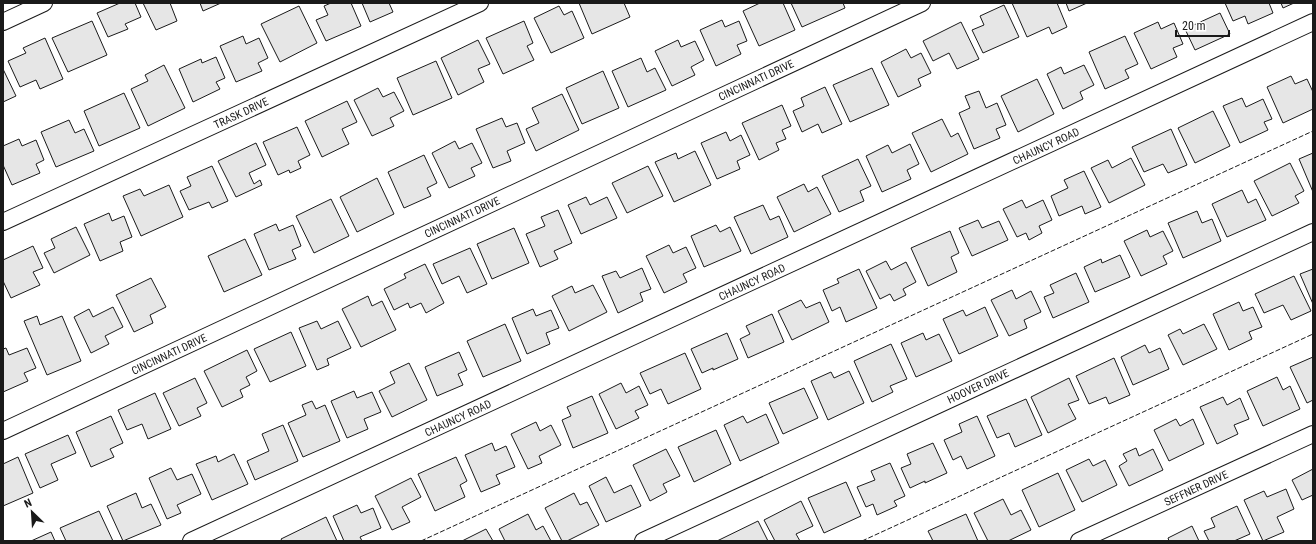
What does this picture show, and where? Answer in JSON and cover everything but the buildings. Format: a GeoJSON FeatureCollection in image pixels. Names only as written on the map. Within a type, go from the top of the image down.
{"type":"FeatureCollection","features":[{"type":"Feature","properties":{"kind":"street"},"geometry":{"type":"LineString","coordinates":[[3,22],[44,3]]}},
{"type":"Feature","properties":{"kind":"street","name":"TRASK DRIVE"},"geometry":{"type":"LineString","coordinates":[[3,222],[480,3]]}},
{"type":"Feature","properties":{"kind":"street","name":"CINCINNATI DRIVE"},"geometry":{"type":"LineString","coordinates":[[3,431],[922,3]]}},
{"type":"Feature","properties":{"kind":"street","name":"CHAUNCY ROAD"},"geometry":{"type":"LineString","coordinates":[[191,541],[1313,22]]}},
{"type":"Feature","properties":{"kind":"street","name":"HOOVER DRIVE"},"geometry":{"type":"LineString","coordinates":[[642,541],[1313,232]]}},
{"type":"Feature","properties":{"kind":"street","name":"SEFFNER DRIVE"},"geometry":{"type":"LineString","coordinates":[[1079,541],[1313,434]]}},
{"type":"Feature","properties":{"kind":"fence"},"geometry":{"type":"LineString","coordinates":[[421,541],[1313,131]]}},
{"type":"Feature","properties":{"kind":"fence"},"geometry":{"type":"LineString","coordinates":[[862,541],[1313,334]]}}]}
